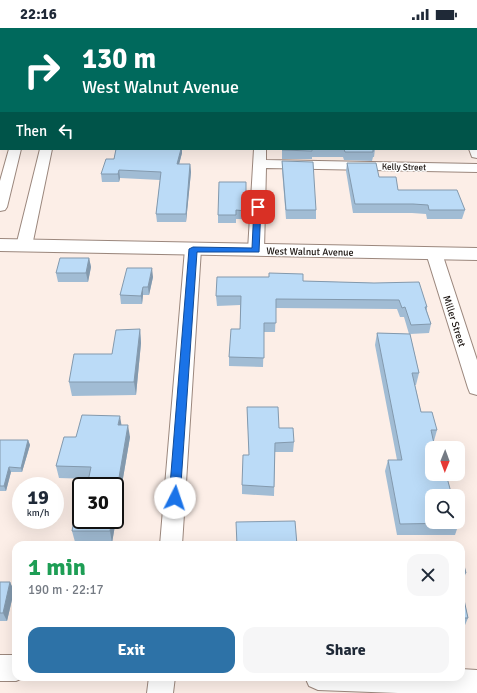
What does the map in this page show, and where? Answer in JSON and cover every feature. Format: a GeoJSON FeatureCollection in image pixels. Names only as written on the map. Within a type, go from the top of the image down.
{"type":"FeatureCollection","features":[{"type":"Feature","properties":{"kind":"main road","name":"West Walnut Avenue"},"geometry":{"type":"LineString","coordinates":[[0,245],[477,254]]}},
{"type":"Feature","properties":{"kind":"street"},"geometry":{"type":"LineString","coordinates":[[0,207],[15,150]]}},
{"type":"Feature","properties":{"kind":"street"},"geometry":{"type":"LineString","coordinates":[[24,246],[46,150]]}},
{"type":"Feature","properties":{"kind":"street"},"geometry":{"type":"LineString","coordinates":[[256,250],[260,150]]}},
{"type":"Feature","properties":{"kind":"street","name":"Kelly Street"},"geometry":{"type":"LineString","coordinates":[[260,164],[477,168]]}},
{"type":"Feature","properties":{"kind":"street"},"geometry":{"type":"LineString","coordinates":[[171,541],[193,249]]}},
{"type":"Feature","properties":{"kind":"street","name":"Miller Street"},"geometry":{"type":"LineString","coordinates":[[434,253],[477,388]]}},
{"type":"Feature","properties":{"kind":"street"},"geometry":{"type":"LineString","coordinates":[[0,668],[12,668]]}},
{"type":"Feature","properties":{"kind":"street"},"geometry":{"type":"LineString","coordinates":[[160,693],[162,681]]}},
{"type":"Feature","properties":{"kind":"street"},"geometry":{"type":"LineString","coordinates":[[424,681],[477,683]]}},
{"type":"Feature","properties":{"kind":"building"},"geometry":{"type":"Polygon","coordinates":[[[116,150],[181,150],[177,164],[190,164],[186,214],[156,214],[161,172],[119,170],[118,174],[101,174],[106,159],[114,159],[116,150]]]}},
{"type":"Feature","properties":{"kind":"building"},"geometry":{"type":"Polygon","coordinates":[[[282,150],[312,150],[312,151],[282,150]]]}},
{"type":"Feature","properties":{"kind":"building"},"geometry":{"type":"Polygon","coordinates":[[[344,150],[373,150],[373,152],[345,152],[344,150]]]}},
{"type":"Feature","properties":{"kind":"building"},"geometry":{"type":"Polygon","coordinates":[[[282,161],[313,162],[316,210],[286,210],[282,161]]]}},
{"type":"Feature","properties":{"kind":"building"},"geometry":{"type":"Polygon","coordinates":[[[347,163],[376,163],[379,177],[396,177],[398,190],[457,190],[465,210],[429,210],[428,205],[413,204],[355,204],[347,163]]]}},
{"type":"Feature","properties":{"kind":"building"},"geometry":{"type":"Polygon","coordinates":[[[219,182],[246,182],[246,211],[236,210],[236,215],[218,215],[219,182]]]}},
{"type":"Feature","properties":{"kind":"building"},"geometry":{"type":"Polygon","coordinates":[[[60,258],[89,258],[86,273],[56,273],[60,258]]]}},
{"type":"Feature","properties":{"kind":"building"},"geometry":{"type":"Polygon","coordinates":[[[127,268],[152,268],[148,287],[143,287],[141,296],[120,295],[127,268]]]}},
{"type":"Feature","properties":{"kind":"building"},"geometry":{"type":"Polygon","coordinates":[[[269,273],[303,274],[303,281],[374,283],[419,282],[431,324],[411,325],[405,307],[402,308],[399,300],[276,299],[276,323],[264,323],[264,358],[229,357],[231,329],[240,329],[241,296],[216,296],[217,277],[269,277],[269,273]]]}},
{"type":"Feature","properties":{"kind":"building"},"geometry":{"type":"Polygon","coordinates":[[[140,329],[134,382],[69,382],[74,354],[112,354],[116,330],[140,329]]]}},
{"type":"Feature","properties":{"kind":"building"},"geometry":{"type":"Polygon","coordinates":[[[377,333],[410,334],[419,373],[412,373],[421,412],[432,412],[437,430],[431,430],[433,441],[425,441],[425,481],[448,481],[450,489],[425,489],[425,524],[400,524],[388,460],[402,460],[377,333]]]}},
{"type":"Feature","properties":{"kind":"building"},"geometry":{"type":"Polygon","coordinates":[[[247,407],[278,407],[279,428],[293,428],[294,442],[275,443],[274,487],[242,485],[243,455],[249,455],[247,407]]]}},
{"type":"Feature","properties":{"kind":"building"},"geometry":{"type":"Polygon","coordinates":[[[82,415],[120,416],[118,425],[128,425],[119,477],[89,477],[91,467],[56,466],[64,437],[76,437],[82,415]]]}},
{"type":"Feature","properties":{"kind":"building"},"geometry":{"type":"Polygon","coordinates":[[[0,440],[28,440],[21,468],[9,467],[4,486],[0,486],[0,440]]]}},
{"type":"Feature","properties":{"kind":"building"},"geometry":{"type":"Polygon","coordinates":[[[295,521],[297,541],[237,541],[236,522],[295,521]]]}},
{"type":"Feature","properties":{"kind":"building"},"geometry":{"type":"Polygon","coordinates":[[[72,529],[110,529],[110,531],[72,531],[72,529]]]}},
{"type":"Feature","properties":{"kind":"building"},"geometry":{"type":"Polygon","coordinates":[[[0,582],[10,582],[3,613],[0,613],[0,582]]]}},
{"type":"Feature","properties":{"kind":"building"},"geometry":{"type":"Polygon","coordinates":[[[465,604],[468,618],[465,618],[465,604]]]}},
{"type":"Feature","properties":{"kind":"route"},"geometry":{"type":"LineString","coordinates":[[175,498],[193,249],[256,250],[258,207]]}}]}
